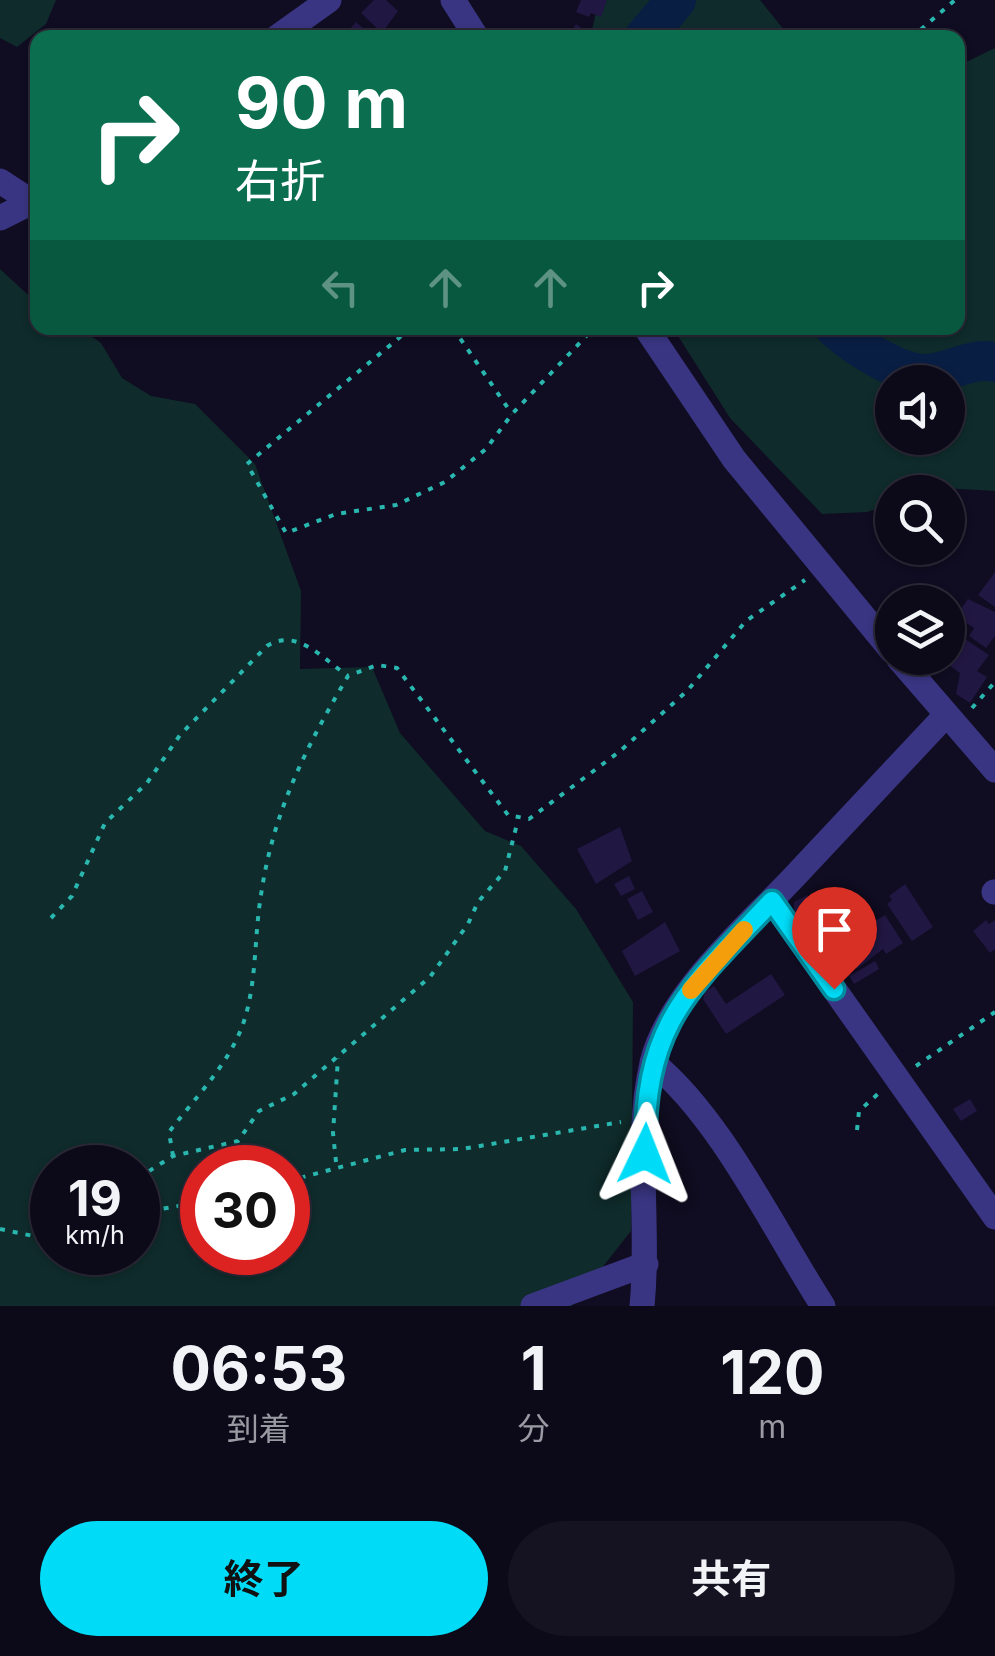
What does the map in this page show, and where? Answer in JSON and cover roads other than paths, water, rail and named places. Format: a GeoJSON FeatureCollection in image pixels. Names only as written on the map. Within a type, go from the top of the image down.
{"type":"FeatureCollection","features":[{"type":"Feature","properties":{"kind":"street"},"geometry":{"type":"LineString","coordinates":[[287,30],[329,0]]}},
{"type":"Feature","properties":{"kind":"street"},"geometry":{"type":"LineString","coordinates":[[453,0],[473,30]]}},
{"type":"Feature","properties":{"kind":"street"},"geometry":{"type":"LineString","coordinates":[[0,181],[30,198]]}},
{"type":"Feature","properties":{"kind":"street"},"geometry":{"type":"LineString","coordinates":[[0,218],[30,203]]}},
{"type":"Feature","properties":{"kind":"street"},"geometry":{"type":"LineString","coordinates":[[651,335],[734,459],[875,630]]}},
{"type":"Feature","properties":{"kind":"street"},"geometry":{"type":"LineString","coordinates":[[912,675],[995,770]]}},
{"type":"Feature","properties":{"kind":"street"},"geometry":{"type":"LineString","coordinates":[[642,1306],[646,1264],[645,1118],[652,1062],[677,1007],[772,901],[950,720]]}},
{"type":"Feature","properties":{"kind":"street"},"geometry":{"type":"LineString","coordinates":[[772,901],[995,1217]]}},
{"type":"Feature","properties":{"kind":"street"},"geometry":{"type":"LineString","coordinates":[[652,1062],[674,1080],[703,1118],[823,1306]]}},
{"type":"Feature","properties":{"kind":"street"},"geometry":{"type":"LineString","coordinates":[[533,1306],[646,1264]]}},
{"type":"Feature","properties":{"kind":"waterway"},"geometry":{"type":"LineString","coordinates":[[651,30],[676,0]]}},
{"type":"Feature","properties":{"kind":"waterway"},"geometry":{"type":"LineString","coordinates":[[844,335],[878,358],[915,373],[995,362]]}}]}
